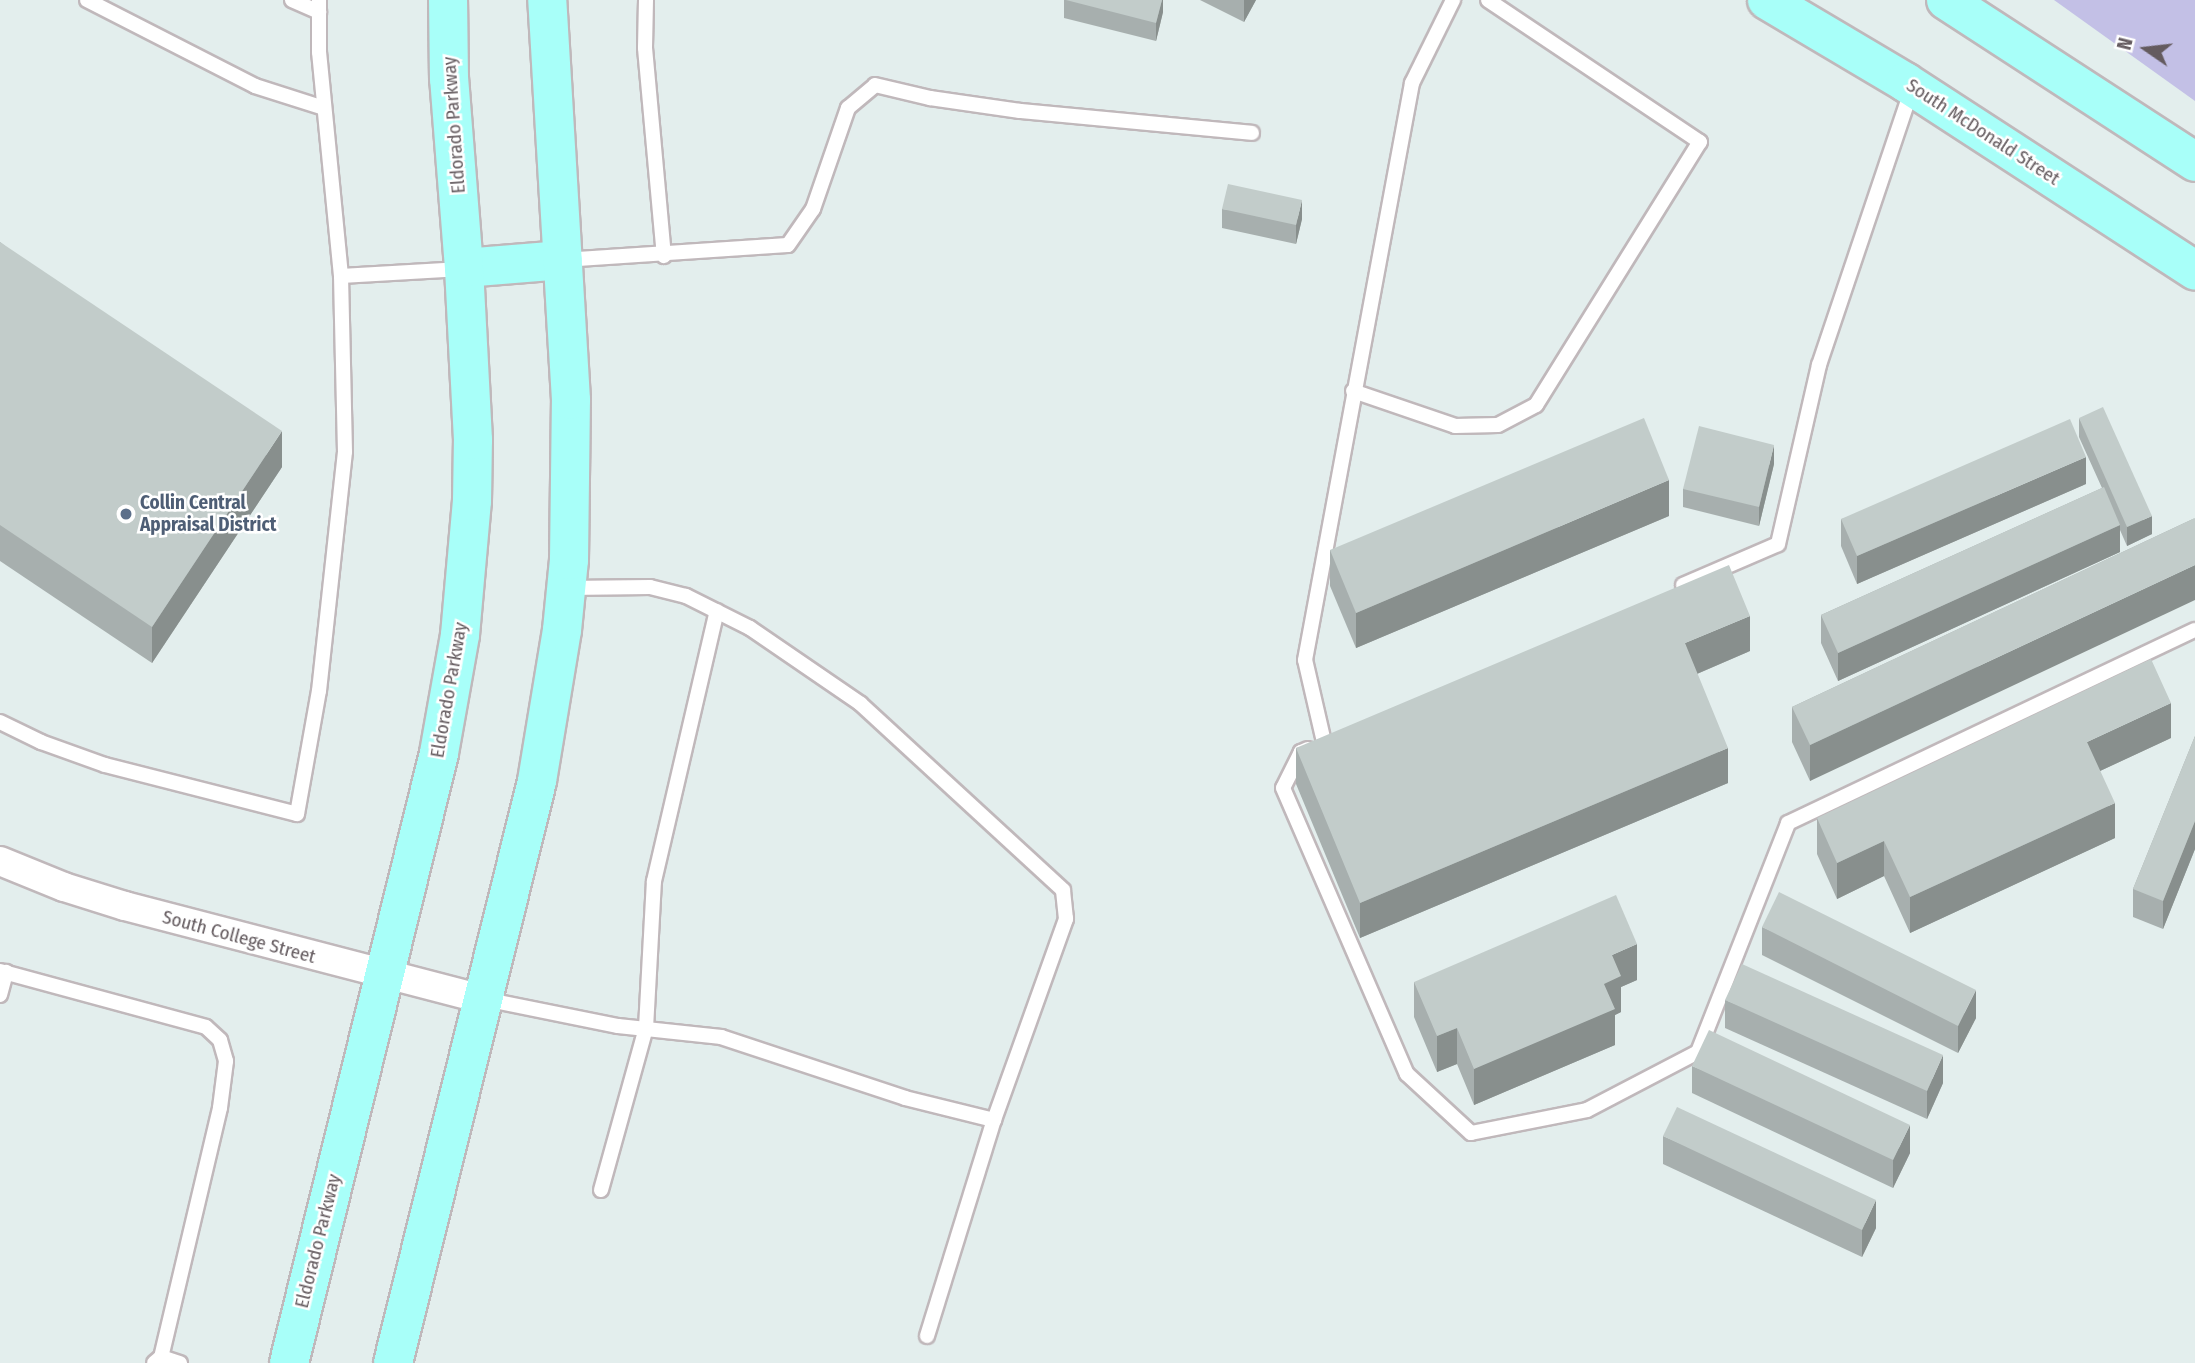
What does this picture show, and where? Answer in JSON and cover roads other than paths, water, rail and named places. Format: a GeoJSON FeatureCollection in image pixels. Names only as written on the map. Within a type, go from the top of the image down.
{"type":"FeatureCollection","features":[{"type":"Feature","properties":{"kind":"main road","name":"Eldorado Parkway"},"geometry":{"type":"LineString","coordinates":[[289,1363],[439,753],[460,635],[472,501],[473,440],[464,268],[449,79],[448,0]]}},
{"type":"Feature","properties":{"kind":"main road"},"geometry":{"type":"LineString","coordinates":[[393,1363],[537,781],[552,702],[566,588],[572,400],[547,0]]}},
{"type":"Feature","properties":{"kind":"main road","name":"South McDonald Street"},"geometry":{"type":"LineString","coordinates":[[1767,0],[1912,87],[2195,270]]}},
{"type":"Feature","properties":{"kind":"main road"},"geometry":{"type":"LineString","coordinates":[[1946,0],[2195,162]]}},
{"type":"Feature","properties":{"kind":"main road"},"geometry":{"type":"LineString","coordinates":[[464,268],[563,260]]}},
{"type":"Feature","properties":{"kind":"street","name":"South College Street"},"geometry":{"type":"LineString","coordinates":[[0,861],[64,887],[125,906],[483,999]]}},
{"type":"Feature","properties":{"kind":"lane"},"geometry":{"type":"LineString","coordinates":[[87,0],[255,86],[324,108]]}},
{"type":"Feature","properties":{"kind":"lane"},"geometry":{"type":"LineString","coordinates":[[0,722],[41,742],[105,765],[297,814],[319,691],[345,452],[341,276],[324,108],[319,6],[292,0]]}},
{"type":"Feature","properties":{"kind":"lane"},"geometry":{"type":"LineString","coordinates":[[646,0],[645,48],[664,256]]}},
{"type":"Feature","properties":{"kind":"lane"},"geometry":{"type":"LineString","coordinates":[[1453,0],[1412,83],[1305,660],[1331,739],[1301,752],[1283,788],[1407,1074],[1471,1133],[1587,1110],[1698,1052],[1788,823],[2195,630]]}},
{"type":"Feature","properties":{"kind":"lane"},"geometry":{"type":"LineString","coordinates":[[1353,391],[1455,426],[1498,425],[1536,405],[1700,142],[1488,0]]}},
{"type":"Feature","properties":{"kind":"lane"},"geometry":{"type":"LineString","coordinates":[[563,260],[664,256],[788,245],[813,209],[848,108],[875,85],[930,98],[1020,111],[1252,133]]}},
{"type":"Feature","properties":{"kind":"lane"},"geometry":{"type":"LineString","coordinates":[[1664,593],[1777,544],[1819,365],[1912,87]]}},
{"type":"Feature","properties":{"kind":"lane"},"geometry":{"type":"LineString","coordinates":[[341,276],[464,268]]}},
{"type":"Feature","properties":{"kind":"lane"},"geometry":{"type":"LineString","coordinates":[[566,588],[650,587],[686,596],[751,628],[861,704],[1063,890],[1066,919],[994,1120],[927,1336]]}},
{"type":"Feature","properties":{"kind":"lane"},"geometry":{"type":"LineString","coordinates":[[601,1190],[646,1028],[654,881],[717,611]]}},
{"type":"Feature","properties":{"kind":"lane"},"geometry":{"type":"LineString","coordinates":[[0,995],[3,971],[206,1027],[220,1040],[226,1061],[220,1108],[158,1360],[180,1363]]}},
{"type":"Feature","properties":{"kind":"lane"},"geometry":{"type":"LineString","coordinates":[[483,999],[618,1026],[721,1037],[905,1098],[994,1120]]}},
{"type":"Feature","properties":{"kind":"place","name":"Collin Central Appraisal District"},"geometry":{"type":"Point","coordinates":[126,514]}}]}
